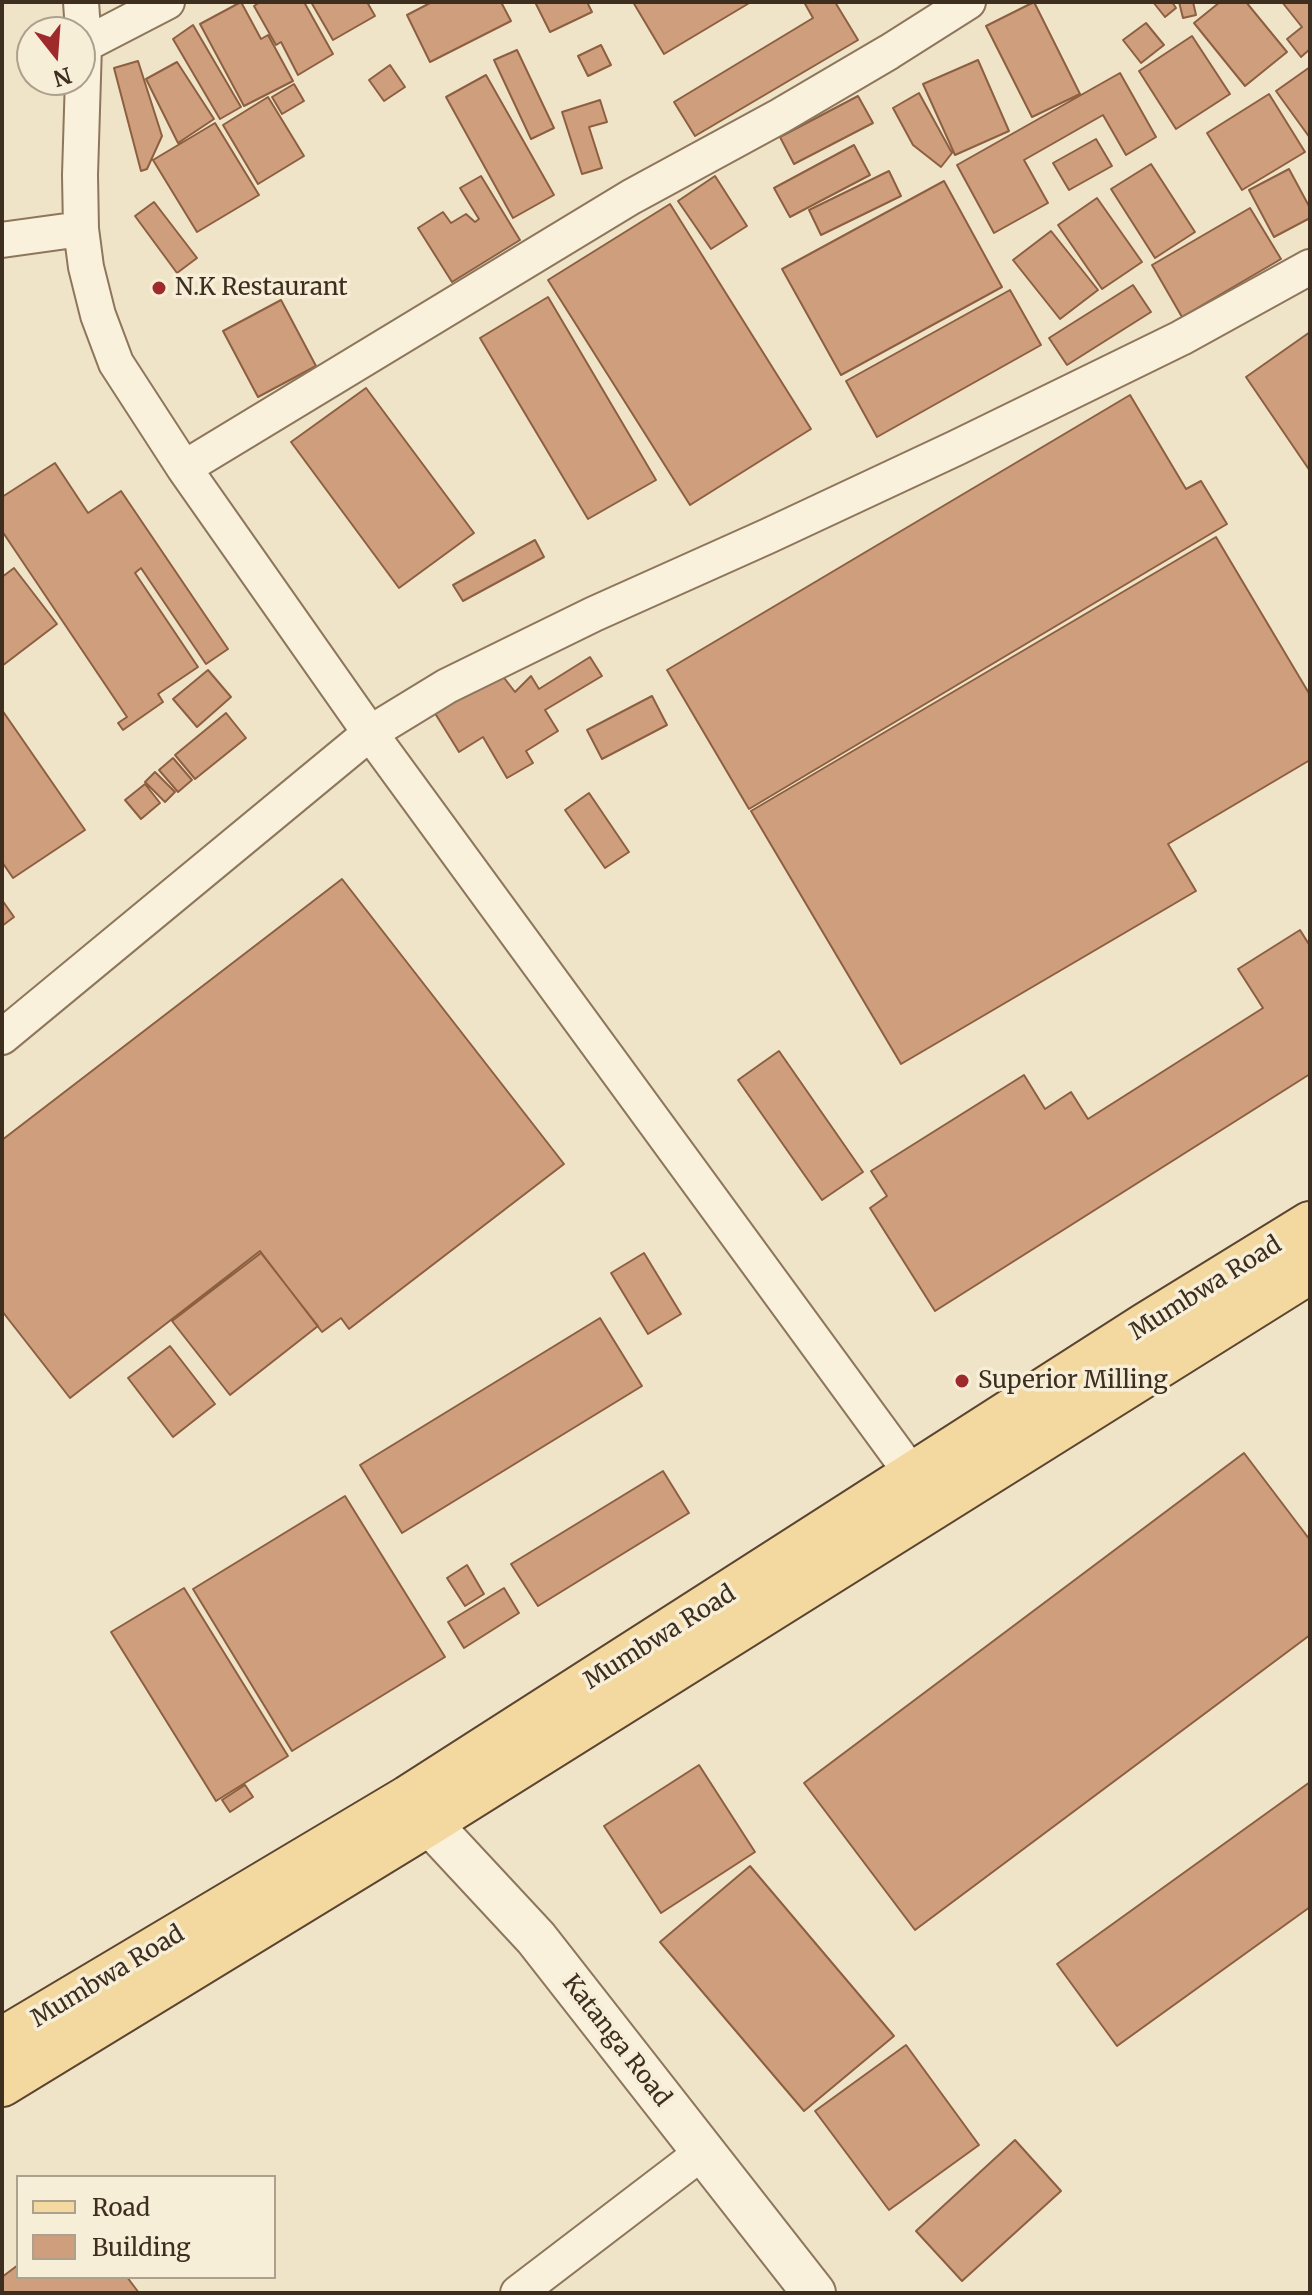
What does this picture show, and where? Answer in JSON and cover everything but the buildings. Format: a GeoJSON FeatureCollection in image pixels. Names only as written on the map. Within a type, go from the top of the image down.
{"type":"FeatureCollection","features":[{"type":"Feature","properties":{"kind":"main road","name":"Mumbwa Road"},"geometry":{"type":"LineString","coordinates":[[924,1490],[1310,1224]]}},
{"type":"Feature","properties":{"kind":"main road","name":"Mumbwa Road"},"geometry":{"type":"LineString","coordinates":[[2,2084],[418,1811],[758,1575],[924,1490],[1310,1271]]}},
{"type":"Feature","properties":{"kind":"main road","name":"Mumbwa Road"},"geometry":{"type":"LineString","coordinates":[[2,2040],[418,1811]]}},
{"type":"Feature","properties":{"kind":"street"},"geometry":{"type":"LineString","coordinates":[[96,39],[167,2]]}},
{"type":"Feature","properties":{"kind":"street"},"geometry":{"type":"LineString","coordinates":[[184,468],[631,197],[780,116],[968,2]]}},
{"type":"Feature","properties":{"kind":"street"},"geometry":{"type":"LineString","coordinates":[[82,96],[81,229],[86,267],[98,315],[116,363],[184,468],[370,733],[924,1490]]}},
{"type":"Feature","properties":{"kind":"street"},"geometry":{"type":"LineString","coordinates":[[2,240],[81,229]]}},
{"type":"Feature","properties":{"kind":"street"},"geometry":{"type":"LineString","coordinates":[[2,1037],[370,733],[461,679],[594,614],[970,441],[1181,338],[1310,267]]}},
{"type":"Feature","properties":{"kind":"street","name":"Katanga Road"},"geometry":{"type":"LineString","coordinates":[[418,1811],[536,1938],[814,2293]]}},
{"type":"Feature","properties":{"kind":"street"},"geometry":{"type":"LineString","coordinates":[[518,2293],[704,2151]]}},
{"type":"Feature","properties":{"kind":"place","name":"N.K Restaurant"},"geometry":{"type":"Point","coordinates":[159,288]}},
{"type":"Feature","properties":{"kind":"place","name":"Superior Milling"},"geometry":{"type":"Point","coordinates":[962,1381]}}]}
